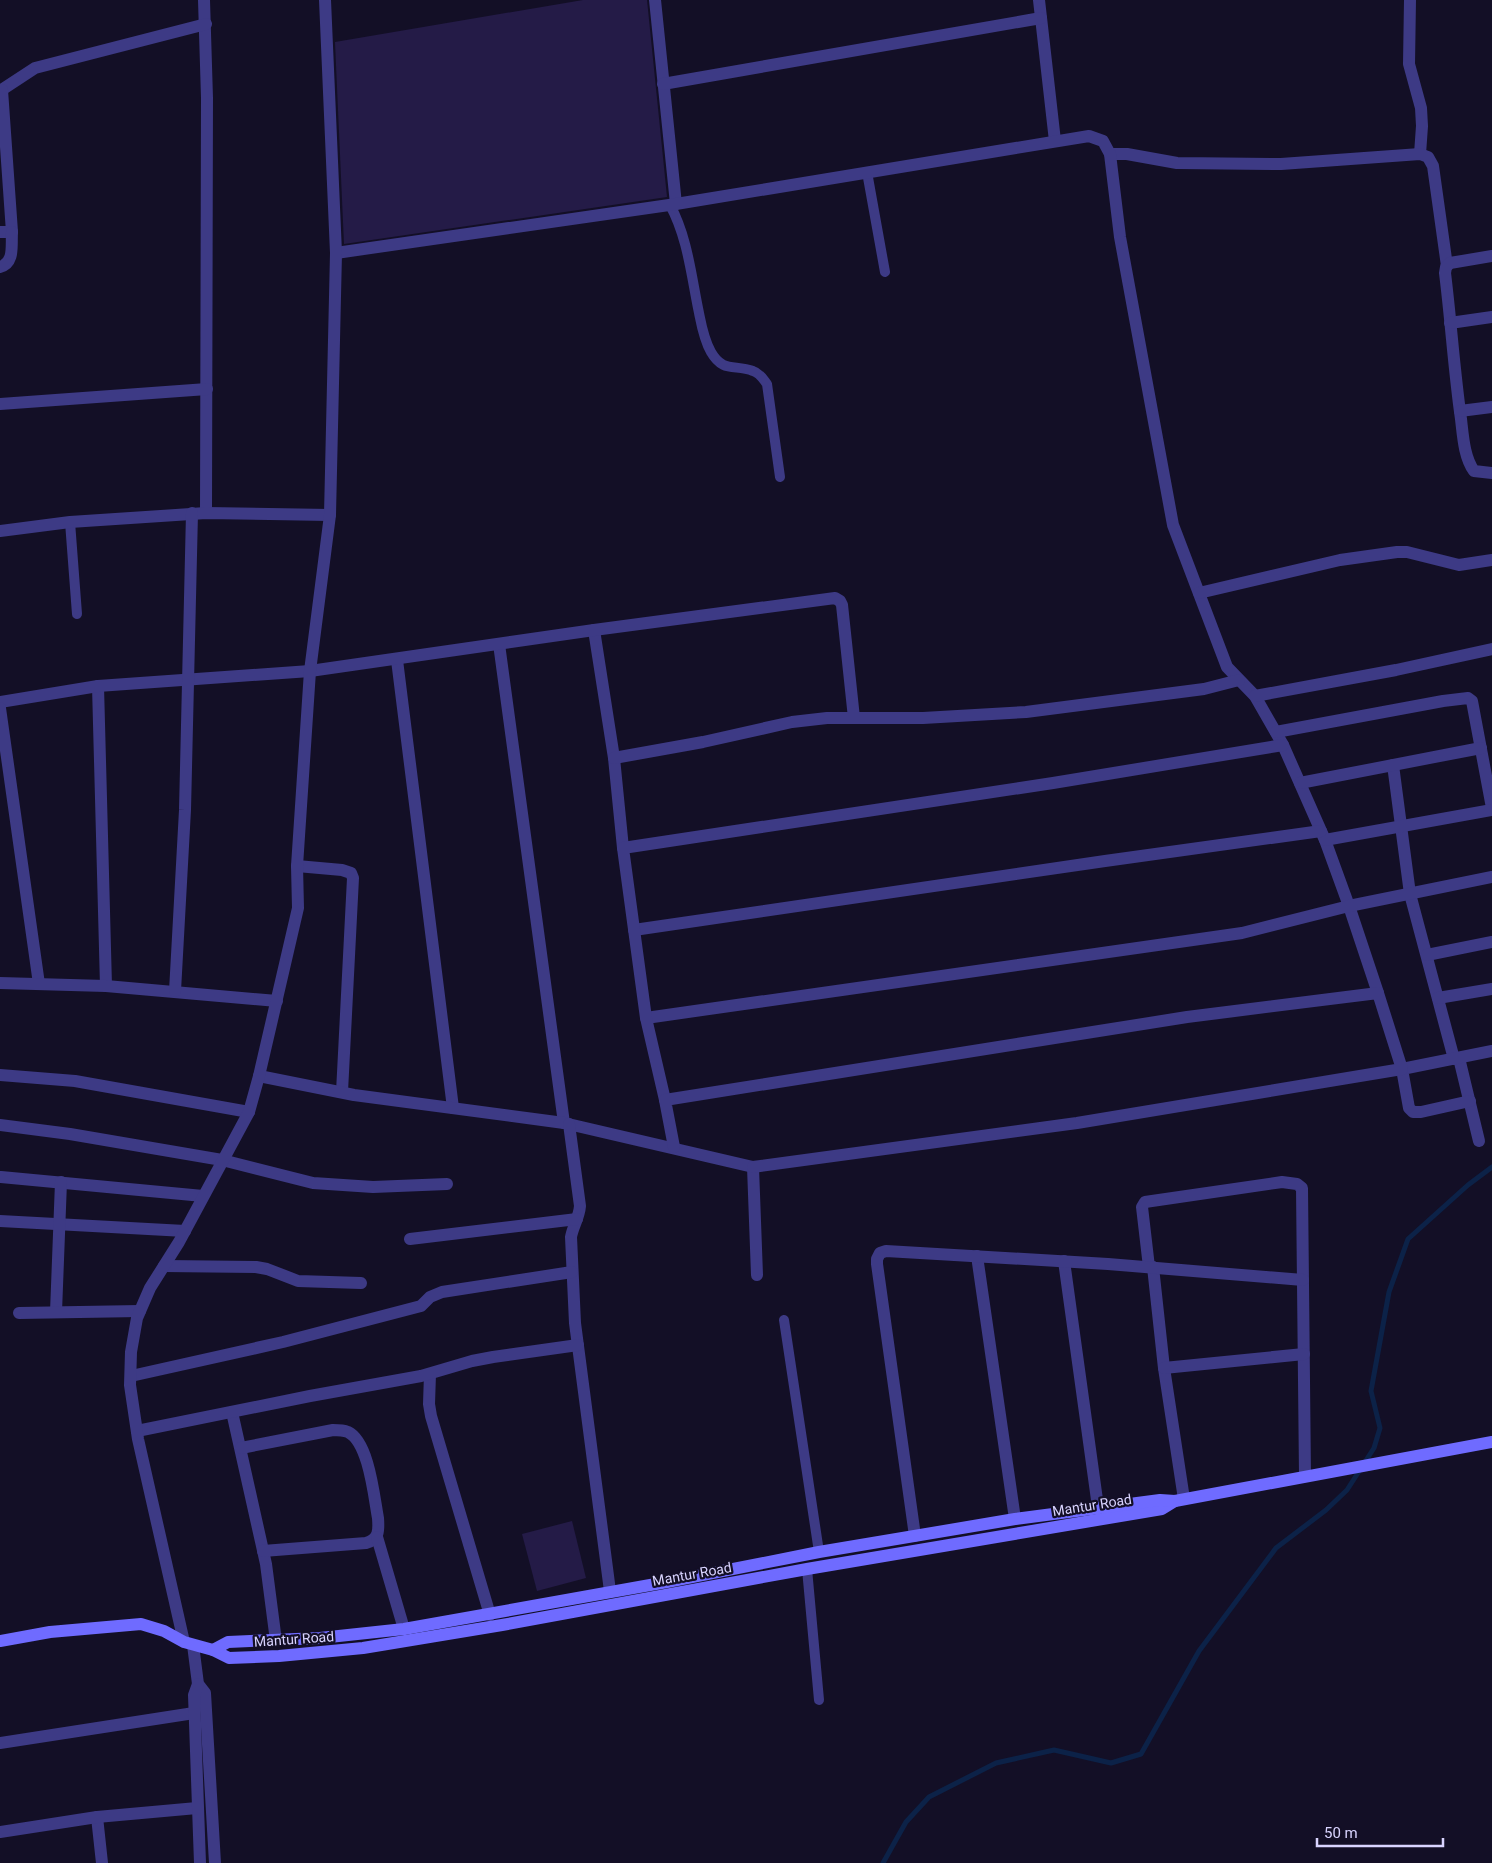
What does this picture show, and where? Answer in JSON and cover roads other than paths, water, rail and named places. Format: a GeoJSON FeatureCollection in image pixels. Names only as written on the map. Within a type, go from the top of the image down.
{"type":"FeatureCollection","features":[{"type":"Feature","properties":{"kind":"main road","name":"Mantur Road"},"geometry":{"type":"LineString","coordinates":[[213,1650],[228,1642],[276,1641],[404,1630],[819,1552],[1014,1519],[1098,1507],[1160,1500],[1180,1500],[1492,1442]]}},
{"type":"Feature","properties":{"kind":"main road","name":"Mantur Road"},"geometry":{"type":"LineString","coordinates":[[0,1641],[50,1632],[141,1624],[164,1631],[189,1643],[213,1650],[230,1658],[279,1656],[363,1648],[484,1628],[807,1569],[1162,1509],[1180,1500]]}},
{"type":"Feature","properties":{"kind":"street"},"geometry":{"type":"LineString","coordinates":[[204,0],[207,98],[206,512]]}},
{"type":"Feature","properties":{"kind":"street"},"geometry":{"type":"LineString","coordinates":[[215,1863],[205,1693],[198,1684],[137,1432],[131,1376],[131,1352],[137,1318],[150,1288],[184,1231],[249,1112],[298,908],[298,866],[310,671],[330,515],[336,253],[325,0]]}},
{"type":"Feature","properties":{"kind":"street"},"geometry":{"type":"LineString","coordinates":[[655,0],[664,84],[673,204]]}},
{"type":"Feature","properties":{"kind":"street"},"geometry":{"type":"LineString","coordinates":[[1039,0],[1054,141]]}},
{"type":"Feature","properties":{"kind":"street"},"geometry":{"type":"LineString","coordinates":[[1410,0],[1409,64],[1420,108],[1422,126],[1420,154]]}},
{"type":"Feature","properties":{"kind":"street"},"geometry":{"type":"LineString","coordinates":[[664,84],[1041,18]]}},
{"type":"Feature","properties":{"kind":"street"},"geometry":{"type":"LineString","coordinates":[[0,267],[6,266],[12,258],[6,232],[1,90],[35,68],[206,24]]}},
{"type":"Feature","properties":{"kind":"street"},"geometry":{"type":"LineString","coordinates":[[336,253],[673,204],[1054,141],[1089,136],[1104,141],[1110,154],[1120,237],[1173,525],[1227,667],[1255,696],[1276,732],[1323,836],[1350,906],[1402,1069],[1409,1108],[1413,1112],[1421,1112],[1470,1101]]}},
{"type":"Feature","properties":{"kind":"street"},"geometry":{"type":"LineString","coordinates":[[1110,154],[1128,154],[1177,163],[1281,164],[1420,154],[1428,157],[1433,166],[1447,266],[1445,272],[1450,323],[1465,444],[1470,465],[1474,471],[1492,473]]}},
{"type":"Feature","properties":{"kind":"street"},"geometry":{"type":"LineString","coordinates":[[1447,266],[1458,261],[1492,256]]}},
{"type":"Feature","properties":{"kind":"street"},"geometry":{"type":"LineString","coordinates":[[1450,323],[1492,317]]}},
{"type":"Feature","properties":{"kind":"street"},"geometry":{"type":"LineString","coordinates":[[0,404],[207,389]]}},
{"type":"Feature","properties":{"kind":"street"},"geometry":{"type":"LineString","coordinates":[[1460,411],[1492,407]]}},
{"type":"Feature","properties":{"kind":"street"},"geometry":{"type":"LineString","coordinates":[[0,531],[70,522],[206,512],[330,515]]}},
{"type":"Feature","properties":{"kind":"street"},"geometry":{"type":"LineString","coordinates":[[175,991],[185,810],[192,513]]}},
{"type":"Feature","properties":{"kind":"street"},"geometry":{"type":"LineString","coordinates":[[1199,593],[1340,560],[1397,552],[1407,552],[1459,565],[1492,560]]}},
{"type":"Feature","properties":{"kind":"street"},"geometry":{"type":"LineString","coordinates":[[0,702],[98,686],[310,671],[835,598],[842,605],[854,718]]}},
{"type":"Feature","properties":{"kind":"street"},"geometry":{"type":"LineString","coordinates":[[594,630],[614,758],[623,848],[646,1018],[674,1147]]}},
{"type":"Feature","properties":{"kind":"street"},"geometry":{"type":"LineString","coordinates":[[499,644],[580,1206],[571,1237],[572,1272],[578,1345],[610,1591]]}},
{"type":"Feature","properties":{"kind":"street"},"geometry":{"type":"LineString","coordinates":[[1255,696],[1396,670],[1492,649]]}},
{"type":"Feature","properties":{"kind":"street"},"geometry":{"type":"LineString","coordinates":[[397,660],[453,1108]]}},
{"type":"Feature","properties":{"kind":"street"},"geometry":{"type":"LineString","coordinates":[[614,758],[703,742],[792,722],[827,718],[923,718],[1026,712],[1204,689],[1239,680]]}},
{"type":"Feature","properties":{"kind":"street"},"geometry":{"type":"LineString","coordinates":[[98,686],[100,822],[106,986]]}},
{"type":"Feature","properties":{"kind":"street"},"geometry":{"type":"LineString","coordinates":[[634,930],[1096,862],[1402,826],[1492,809],[1472,701],[1468,698],[1424,704],[1276,732]]}},
{"type":"Feature","properties":{"kind":"street"},"geometry":{"type":"LineString","coordinates":[[0,708],[39,984]]}},
{"type":"Feature","properties":{"kind":"street"},"geometry":{"type":"LineString","coordinates":[[623,848],[1053,783],[1283,745]]}},
{"type":"Feature","properties":{"kind":"street"},"geometry":{"type":"LineString","coordinates":[[1300,783],[1481,748]]}},
{"type":"Feature","properties":{"kind":"street"},"geometry":{"type":"LineString","coordinates":[[1393,765],[1410,894],[1438,998],[1470,1101],[1479,1141]]}},
{"type":"Feature","properties":{"kind":"street"},"geometry":{"type":"LineString","coordinates":[[298,866],[342,870],[351,873],[353,878],[342,1092]]}},
{"type":"Feature","properties":{"kind":"street"},"geometry":{"type":"LineString","coordinates":[[646,1018],[1242,933],[1350,906],[1492,877]]}},
{"type":"Feature","properties":{"kind":"street"},"geometry":{"type":"LineString","coordinates":[[1426,955],[1492,942]]}},
{"type":"Feature","properties":{"kind":"street"},"geometry":{"type":"LineString","coordinates":[[0,983],[106,986],[277,1001]]}},
{"type":"Feature","properties":{"kind":"street"},"geometry":{"type":"LineString","coordinates":[[1438,998],[1492,989]]}},
{"type":"Feature","properties":{"kind":"street"},"geometry":{"type":"LineString","coordinates":[[665,1100],[1187,1017],[1378,994]]}},
{"type":"Feature","properties":{"kind":"street"},"geometry":{"type":"LineString","coordinates":[[259,1076],[342,1092],[567,1124],[674,1147],[753,1167],[1077,1123],[1402,1069],[1492,1051]]}},
{"type":"Feature","properties":{"kind":"street"},"geometry":{"type":"LineString","coordinates":[[0,1076],[75,1081],[249,1112]]}},
{"type":"Feature","properties":{"kind":"street"},"geometry":{"type":"LineString","coordinates":[[0,1125],[70,1134],[222,1160],[313,1183],[373,1187],[447,1184]]}},
{"type":"Feature","properties":{"kind":"street"},"geometry":{"type":"LineString","coordinates":[[753,1167],[756,1275]]}},
{"type":"Feature","properties":{"kind":"street"},"geometry":{"type":"LineString","coordinates":[[1,1177],[203,1196]]}},
{"type":"Feature","properties":{"kind":"street"},"geometry":{"type":"LineString","coordinates":[[56,1312],[61,1182]]}},
{"type":"Feature","properties":{"kind":"street"},"geometry":{"type":"LineString","coordinates":[[1180,1500],[1142,1207],[1145,1202],[1282,1182],[1291,1182],[1302,1188],[1305,1476]]}},
{"type":"Feature","properties":{"kind":"street"},"geometry":{"type":"LineString","coordinates":[[410,1238],[577,1219]]}},
{"type":"Feature","properties":{"kind":"street"},"geometry":{"type":"LineString","coordinates":[[0,1221],[184,1231]]}},
{"type":"Feature","properties":{"kind":"street"},"geometry":{"type":"LineString","coordinates":[[915,1536],[877,1259],[880,1253],[886,1251],[1064,1261],[1303,1280]]}},
{"type":"Feature","properties":{"kind":"street"},"geometry":{"type":"LineString","coordinates":[[977,1256],[1014,1519]]}},
{"type":"Feature","properties":{"kind":"street"},"geometry":{"type":"LineString","coordinates":[[1064,1261],[1098,1507]]}},
{"type":"Feature","properties":{"kind":"street"},"geometry":{"type":"LineString","coordinates":[[164,1266],[256,1267],[267,1268],[298,1281],[361,1283]]}},
{"type":"Feature","properties":{"kind":"street"},"geometry":{"type":"LineString","coordinates":[[131,1376],[283,1342],[421,1306],[430,1297],[442,1292],[572,1272]]}},
{"type":"Feature","properties":{"kind":"street"},"geometry":{"type":"LineString","coordinates":[[19,1313],[140,1312]]}},
{"type":"Feature","properties":{"kind":"street"},"geometry":{"type":"LineString","coordinates":[[137,1432],[430,1374],[472,1361],[578,1345]]}},
{"type":"Feature","properties":{"kind":"street"},"geometry":{"type":"LineString","coordinates":[[1164,1368],[1304,1354]]}},
{"type":"Feature","properties":{"kind":"street"},"geometry":{"type":"LineString","coordinates":[[430,1374],[429,1404],[431,1416],[490,1615]]}},
{"type":"Feature","properties":{"kind":"street"},"geometry":{"type":"LineString","coordinates":[[232,1412],[263,1551],[276,1641]]}},
{"type":"Feature","properties":{"kind":"street"},"geometry":{"type":"LineString","coordinates":[[241,1448],[333,1430],[348,1432],[355,1437],[364,1451],[378,1518],[379,1529],[377,1537],[404,1630]]}},
{"type":"Feature","properties":{"kind":"street"},"geometry":{"type":"LineString","coordinates":[[263,1551],[366,1543],[373,1541],[377,1537]]}},
{"type":"Feature","properties":{"kind":"street"},"geometry":{"type":"LineString","coordinates":[[198,1684],[194,1694],[194,1713],[200,1863]]}},
{"type":"Feature","properties":{"kind":"street"},"geometry":{"type":"LineString","coordinates":[[0,1743],[194,1713]]}},
{"type":"Feature","properties":{"kind":"street"},"geometry":{"type":"LineString","coordinates":[[0,1832],[97,1817],[197,1808]]}},
{"type":"Feature","properties":{"kind":"street"},"geometry":{"type":"LineString","coordinates":[[97,1817],[102,1863]]}},
{"type":"Feature","properties":{"kind":"lane"},"geometry":{"type":"LineString","coordinates":[[867,172],[885,272]]}},
{"type":"Feature","properties":{"kind":"lane"},"geometry":{"type":"LineString","coordinates":[[673,204],[683,234],[704,334],[710,351],[718,362],[730,368],[753,371],[761,376],[767,384],[780,478]]}},
{"type":"Feature","properties":{"kind":"lane"},"geometry":{"type":"LineString","coordinates":[[70,522],[77,614]]}},
{"type":"Feature","properties":{"kind":"lane"},"geometry":{"type":"LineString","coordinates":[[784,1320],[819,1552]]}},
{"type":"Feature","properties":{"kind":"lane"},"geometry":{"type":"LineString","coordinates":[[807,1569],[819,1700]]}},
{"type":"Feature","properties":{"kind":"waterway"},"geometry":{"type":"LineString","coordinates":[[883,1863],[906,1822],[929,1797],[996,1763],[1054,1750],[1111,1763],[1141,1754],[1199,1651],[1276,1548],[1326,1510],[1347,1490],[1374,1448],[1380,1428],[1371,1391],[1389,1292],[1408,1239],[1468,1185],[1492,1167]]}}]}
